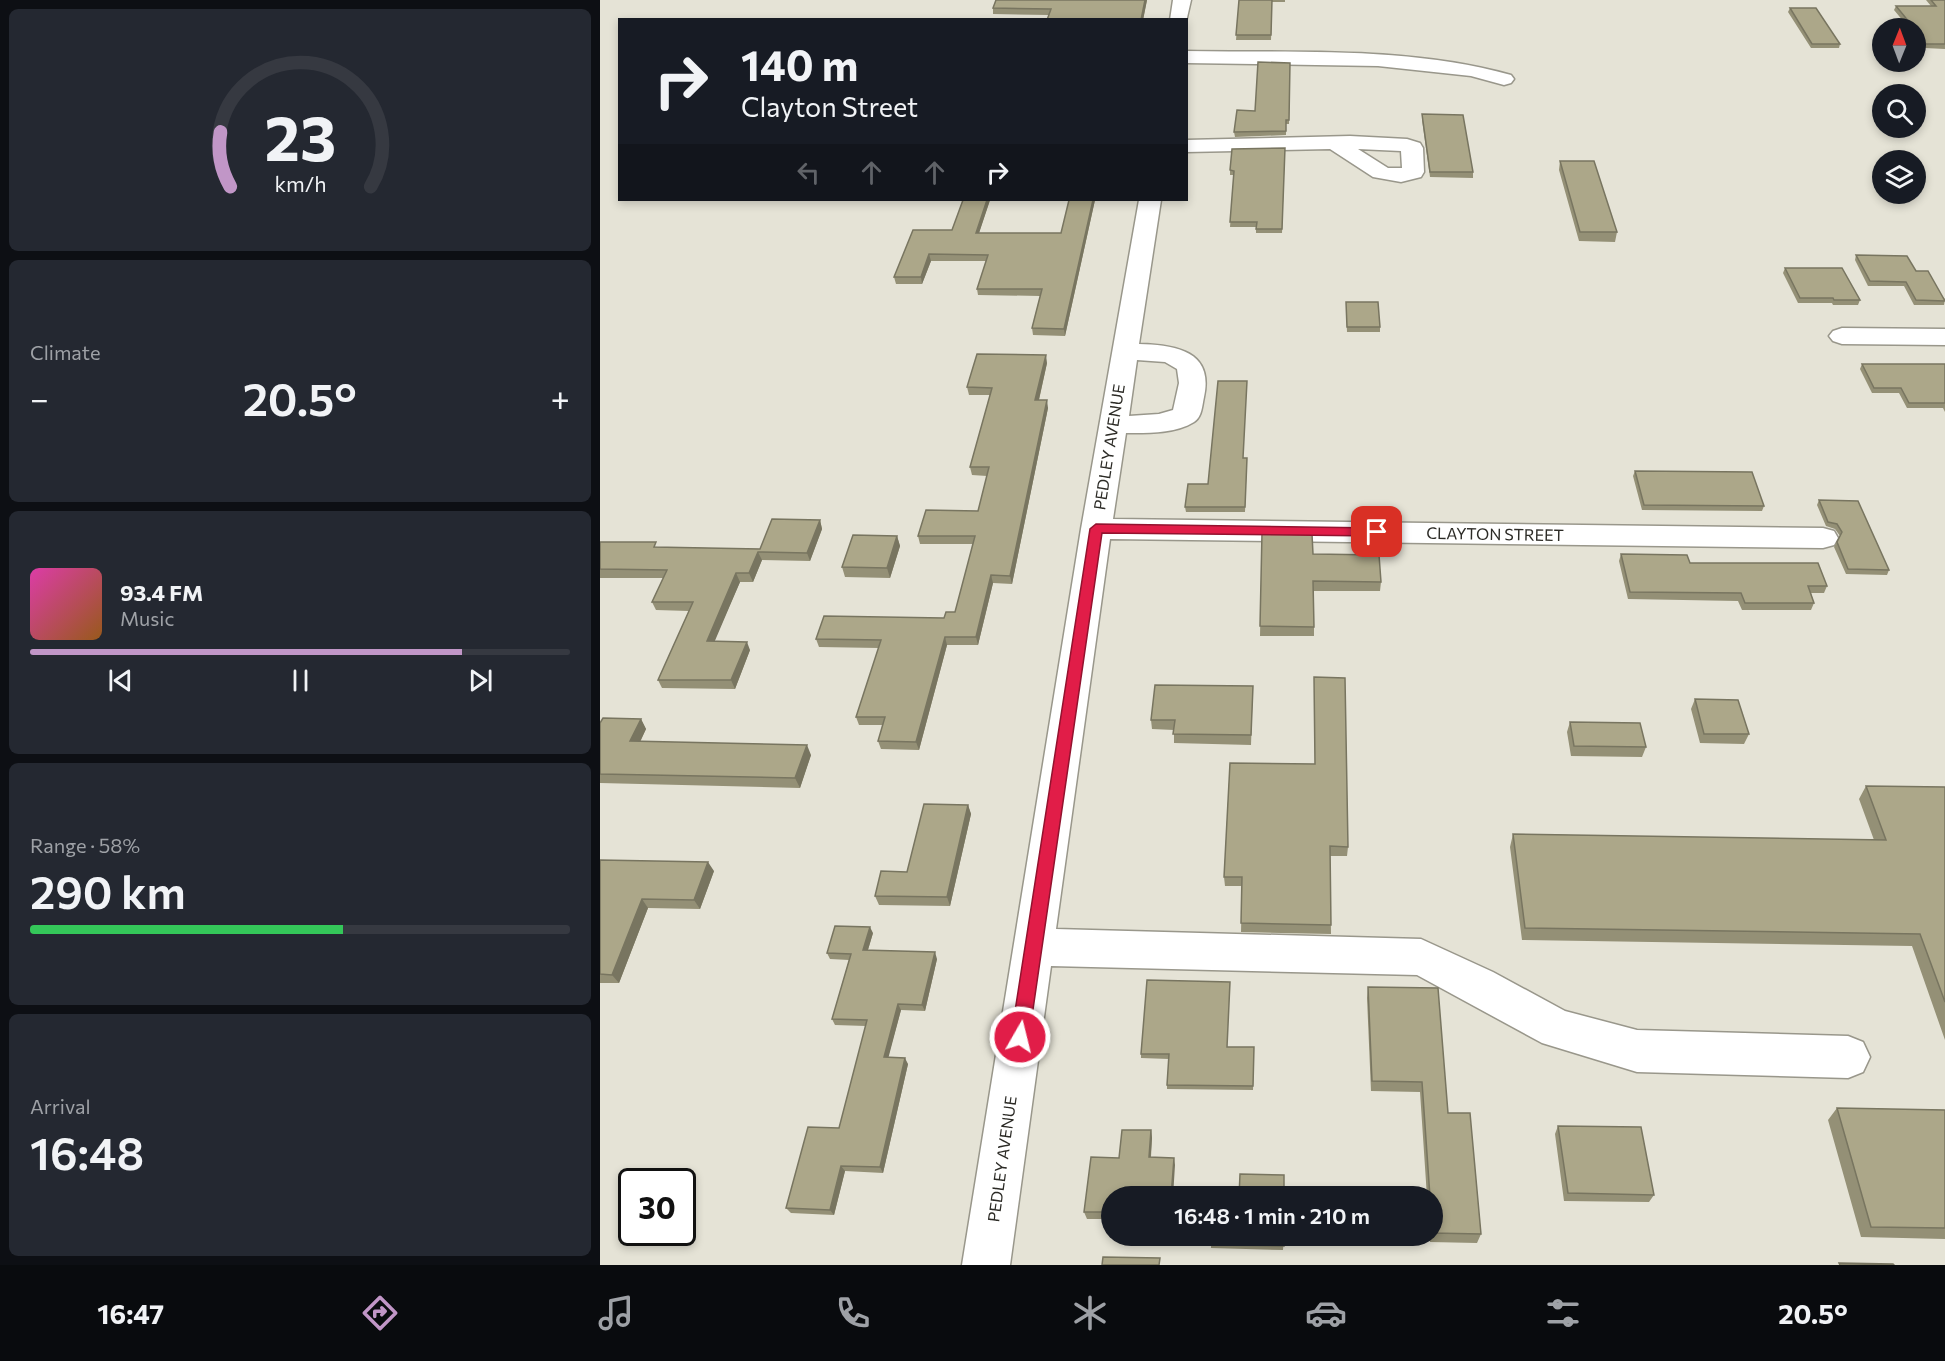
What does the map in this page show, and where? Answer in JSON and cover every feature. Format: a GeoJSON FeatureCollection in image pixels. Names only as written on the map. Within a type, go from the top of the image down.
{"type":"FeatureCollection","features":[{"type":"Feature","properties":{"kind":"street"},"geometry":{"type":"LineString","coordinates":[[1179,18],[1182,0]]}},
{"type":"Feature","properties":{"kind":"street"},"geometry":{"type":"LineString","coordinates":[[1188,57],[1378,60],[1472,70],[1504,79]]}},
{"type":"Feature","properties":{"kind":"street"},"geometry":{"type":"LineString","coordinates":[[1188,146],[1335,143]]}},
{"type":"Feature","properties":{"kind":"street","name":"PEDLEY AVENUE"},"geometry":{"type":"LineString","coordinates":[[986,1265],[1096,529],[1150,201]]}},
{"type":"Feature","properties":{"kind":"street"},"geometry":{"type":"LineString","coordinates":[[1842,336],[1945,337]]}},
{"type":"Feature","properties":{"kind":"street"},"geometry":{"type":"LineString","coordinates":[[1113,424],[1159,424],[1176,420],[1186,415],[1190,394],[1193,374],[1187,363],[1176,357],[1156,353],[1125,351]]}},
{"type":"Feature","properties":{"kind":"street","name":"CLAYTON STREET"},"geometry":{"type":"LineString","coordinates":[[1096,529],[1823,538]]}},
{"type":"Feature","properties":{"kind":"street"},"geometry":{"type":"LineString","coordinates":[[1033,947],[1421,957],[1478,985],[1557,1029],[1637,1051],[1848,1057]]}},
{"type":"Feature","properties":{"kind":"building"},"geometry":{"type":"Polygon","coordinates":[[[996,0],[1145,0],[1141,18],[1048,18],[1051,9],[993,8],[996,0]]]}},
{"type":"Feature","properties":{"kind":"building"},"geometry":{"type":"Polygon","coordinates":[[[1239,0],[1272,0],[1271,35],[1236,35],[1239,0]]]}},
{"type":"Feature","properties":{"kind":"building"},"geometry":{"type":"Polygon","coordinates":[[[1931,0],[1945,0],[1945,44],[1926,44],[1926,18],[1906,18],[1896,6],[1936,6],[1931,0]]]}},
{"type":"Feature","properties":{"kind":"building"},"geometry":{"type":"Polygon","coordinates":[[[1790,8],[1816,8],[1840,44],[1812,44],[1790,8]]]}},
{"type":"Feature","properties":{"kind":"building"},"geometry":{"type":"Polygon","coordinates":[[[1258,62],[1290,63],[1289,120],[1286,120],[1286,131],[1234,132],[1237,110],[1255,111],[1258,62]]]}},
{"type":"Feature","properties":{"kind":"building"},"geometry":{"type":"Polygon","coordinates":[[[1422,114],[1463,115],[1473,172],[1430,172],[1422,114]]]}},
{"type":"Feature","properties":{"kind":"building"},"geometry":{"type":"Polygon","coordinates":[[[1285,148],[1282,229],[1256,229],[1257,222],[1230,222],[1234,171],[1230,170],[1232,149],[1285,148]]]}},
{"type":"Feature","properties":{"kind":"building"},"geometry":{"type":"Polygon","coordinates":[[[1560,161],[1594,161],[1617,232],[1580,232],[1560,161]]]}},
{"type":"Feature","properties":{"kind":"building"},"geometry":{"type":"Polygon","coordinates":[[[963,201],[987,201],[976,233],[1061,233],[1069,201],[1093,201],[1064,329],[1032,328],[1042,289],[977,289],[988,255],[929,254],[921,277],[894,277],[913,230],[952,230],[963,201]]]}},
{"type":"Feature","properties":{"kind":"building"},"geometry":{"type":"Polygon","coordinates":[[[1856,255],[1907,256],[1916,271],[1928,271],[1945,301],[1916,300],[1906,282],[1870,281],[1856,255]]]}},
{"type":"Feature","properties":{"kind":"building"},"geometry":{"type":"Polygon","coordinates":[[[1785,268],[1842,268],[1860,300],[1800,298],[1785,268]]]}},
{"type":"Feature","properties":{"kind":"building"},"geometry":{"type":"Polygon","coordinates":[[[1346,302],[1378,302],[1380,327],[1347,327],[1346,302]]]}},
{"type":"Feature","properties":{"kind":"building"},"geometry":{"type":"Polygon","coordinates":[[[977,354],[1046,355],[1035,400],[1047,400],[1010,576],[991,575],[976,637],[945,637],[916,742],[878,741],[885,717],[856,717],[881,640],[816,639],[824,616],[944,618],[946,612],[955,612],[975,536],[918,536],[926,510],[978,511],[989,467],[970,467],[992,388],[967,387],[977,354]]]}},
{"type":"Feature","properties":{"kind":"building"},"geometry":{"type":"Polygon","coordinates":[[[1862,364],[1945,364],[1945,403],[1909,403],[1901,388],[1874,388],[1862,364]]]}},
{"type":"Feature","properties":{"kind":"building"},"geometry":{"type":"Polygon","coordinates":[[[1218,381],[1247,381],[1243,458],[1247,458],[1245,507],[1185,507],[1188,484],[1208,484],[1218,381]]]}},
{"type":"Feature","properties":{"kind":"building"},"geometry":{"type":"Polygon","coordinates":[[[1635,471],[1752,472],[1764,506],[1644,505],[1635,471]]]}},
{"type":"Feature","properties":{"kind":"building"},"geometry":{"type":"Polygon","coordinates":[[[1819,500],[1858,501],[1889,570],[1848,569],[1837,542],[1842,532],[1837,524],[1828,522],[1819,500]]]}},
{"type":"Feature","properties":{"kind":"building"},"geometry":{"type":"Polygon","coordinates":[[[772,519],[820,520],[807,553],[758,552],[749,573],[736,573],[707,641],[747,642],[731,680],[658,680],[693,602],[652,602],[667,570],[600,569],[600,542],[656,542],[654,547],[760,549],[772,519]]]}},
{"type":"Feature","properties":{"kind":"building"},"geometry":{"type":"Polygon","coordinates":[[[1262,533],[1312,534],[1313,554],[1379,555],[1381,582],[1313,581],[1314,627],[1260,626],[1262,533]]]}},
{"type":"Feature","properties":{"kind":"building"},"geometry":{"type":"Polygon","coordinates":[[[853,535],[897,536],[887,568],[842,567],[853,535]]]}},
{"type":"Feature","properties":{"kind":"building"},"geometry":{"type":"Polygon","coordinates":[[[1621,554],[1687,555],[1690,563],[1818,563],[1827,586],[1808,586],[1814,603],[1745,603],[1741,593],[1630,592],[1621,554]]]}},
{"type":"Feature","properties":{"kind":"building"},"geometry":{"type":"Polygon","coordinates":[[[1314,677],[1345,678],[1348,847],[1330,846],[1331,925],[1241,923],[1242,877],[1224,877],[1230,763],[1315,764],[1314,677]]]}},
{"type":"Feature","properties":{"kind":"building"},"geometry":{"type":"Polygon","coordinates":[[[1155,685],[1253,686],[1251,735],[1173,734],[1175,720],[1151,720],[1155,685]]]}},
{"type":"Feature","properties":{"kind":"building"},"geometry":{"type":"Polygon","coordinates":[[[1695,699],[1738,700],[1749,734],[1704,734],[1695,699]]]}},
{"type":"Feature","properties":{"kind":"building"},"geometry":{"type":"Polygon","coordinates":[[[603,718],[641,719],[630,741],[807,745],[795,778],[600,774],[600,723],[603,718]]]}},
{"type":"Feature","properties":{"kind":"building"},"geometry":{"type":"Polygon","coordinates":[[[1570,722],[1640,723],[1646,747],[1574,746],[1570,722]]]}},
{"type":"Feature","properties":{"kind":"building"},"geometry":{"type":"Polygon","coordinates":[[[1866,786],[1945,787],[1945,1002],[1920,934],[1525,928],[1513,834],[1886,840],[1866,786]]]}},
{"type":"Feature","properties":{"kind":"building"},"geometry":{"type":"Polygon","coordinates":[[[924,804],[968,805],[947,897],[875,896],[881,871],[907,872],[924,804]]]}},
{"type":"Feature","properties":{"kind":"building"},"geometry":{"type":"Polygon","coordinates":[[[600,860],[708,862],[694,900],[642,899],[612,975],[600,974],[600,860]]]}},
{"type":"Feature","properties":{"kind":"building"},"geometry":{"type":"Polygon","coordinates":[[[835,926],[870,927],[863,950],[935,952],[922,1005],[898,1004],[884,1057],[905,1058],[880,1167],[841,1166],[830,1210],[786,1208],[808,1127],[839,1128],[867,1020],[832,1019],[851,954],[827,953],[835,926]]]}},
{"type":"Feature","properties":{"kind":"building"},"geometry":{"type":"Polygon","coordinates":[[[1147,980],[1230,982],[1227,1047],[1254,1047],[1253,1086],[1167,1085],[1169,1054],[1141,1054],[1147,980]]]}},
{"type":"Feature","properties":{"kind":"building"},"geometry":{"type":"Polygon","coordinates":[[[1368,987],[1438,988],[1448,1113],[1470,1113],[1481,1234],[1443,1233],[1443,1186],[1429,1186],[1422,1082],[1372,1081],[1368,987]]]}},
{"type":"Feature","properties":{"kind":"building"},"geometry":{"type":"Polygon","coordinates":[[[1837,1108],[1945,1110],[1945,1228],[1871,1227],[1837,1108]]]}},
{"type":"Feature","properties":{"kind":"building"},"geometry":{"type":"Polygon","coordinates":[[[1558,1126],[1641,1127],[1654,1195],[1568,1193],[1558,1126]]]}},
{"type":"Feature","properties":{"kind":"building"},"geometry":{"type":"Polygon","coordinates":[[[1122,1130],[1151,1130],[1149,1157],[1174,1158],[1172,1186],[1101,1186],[1101,1212],[1084,1212],[1091,1157],[1119,1158],[1122,1130]]]}},
{"type":"Feature","properties":{"kind":"building"},"geometry":{"type":"Polygon","coordinates":[[[1240,1174],[1284,1175],[1284,1186],[1239,1186],[1240,1174]]]}},
{"type":"Feature","properties":{"kind":"building"},"geometry":{"type":"Polygon","coordinates":[[[1103,1257],[1160,1258],[1159,1265],[1102,1265],[1103,1257]]]}},
{"type":"Feature","properties":{"kind":"building"},"geometry":{"type":"Polygon","coordinates":[[[1839,1263],[1893,1264],[1894,1265],[1840,1265],[1839,1263]]]}},
{"type":"Feature","properties":{"kind":"route"},"geometry":{"type":"LineString","coordinates":[[1020,1037],[1096,529],[1377,532]]}}]}
